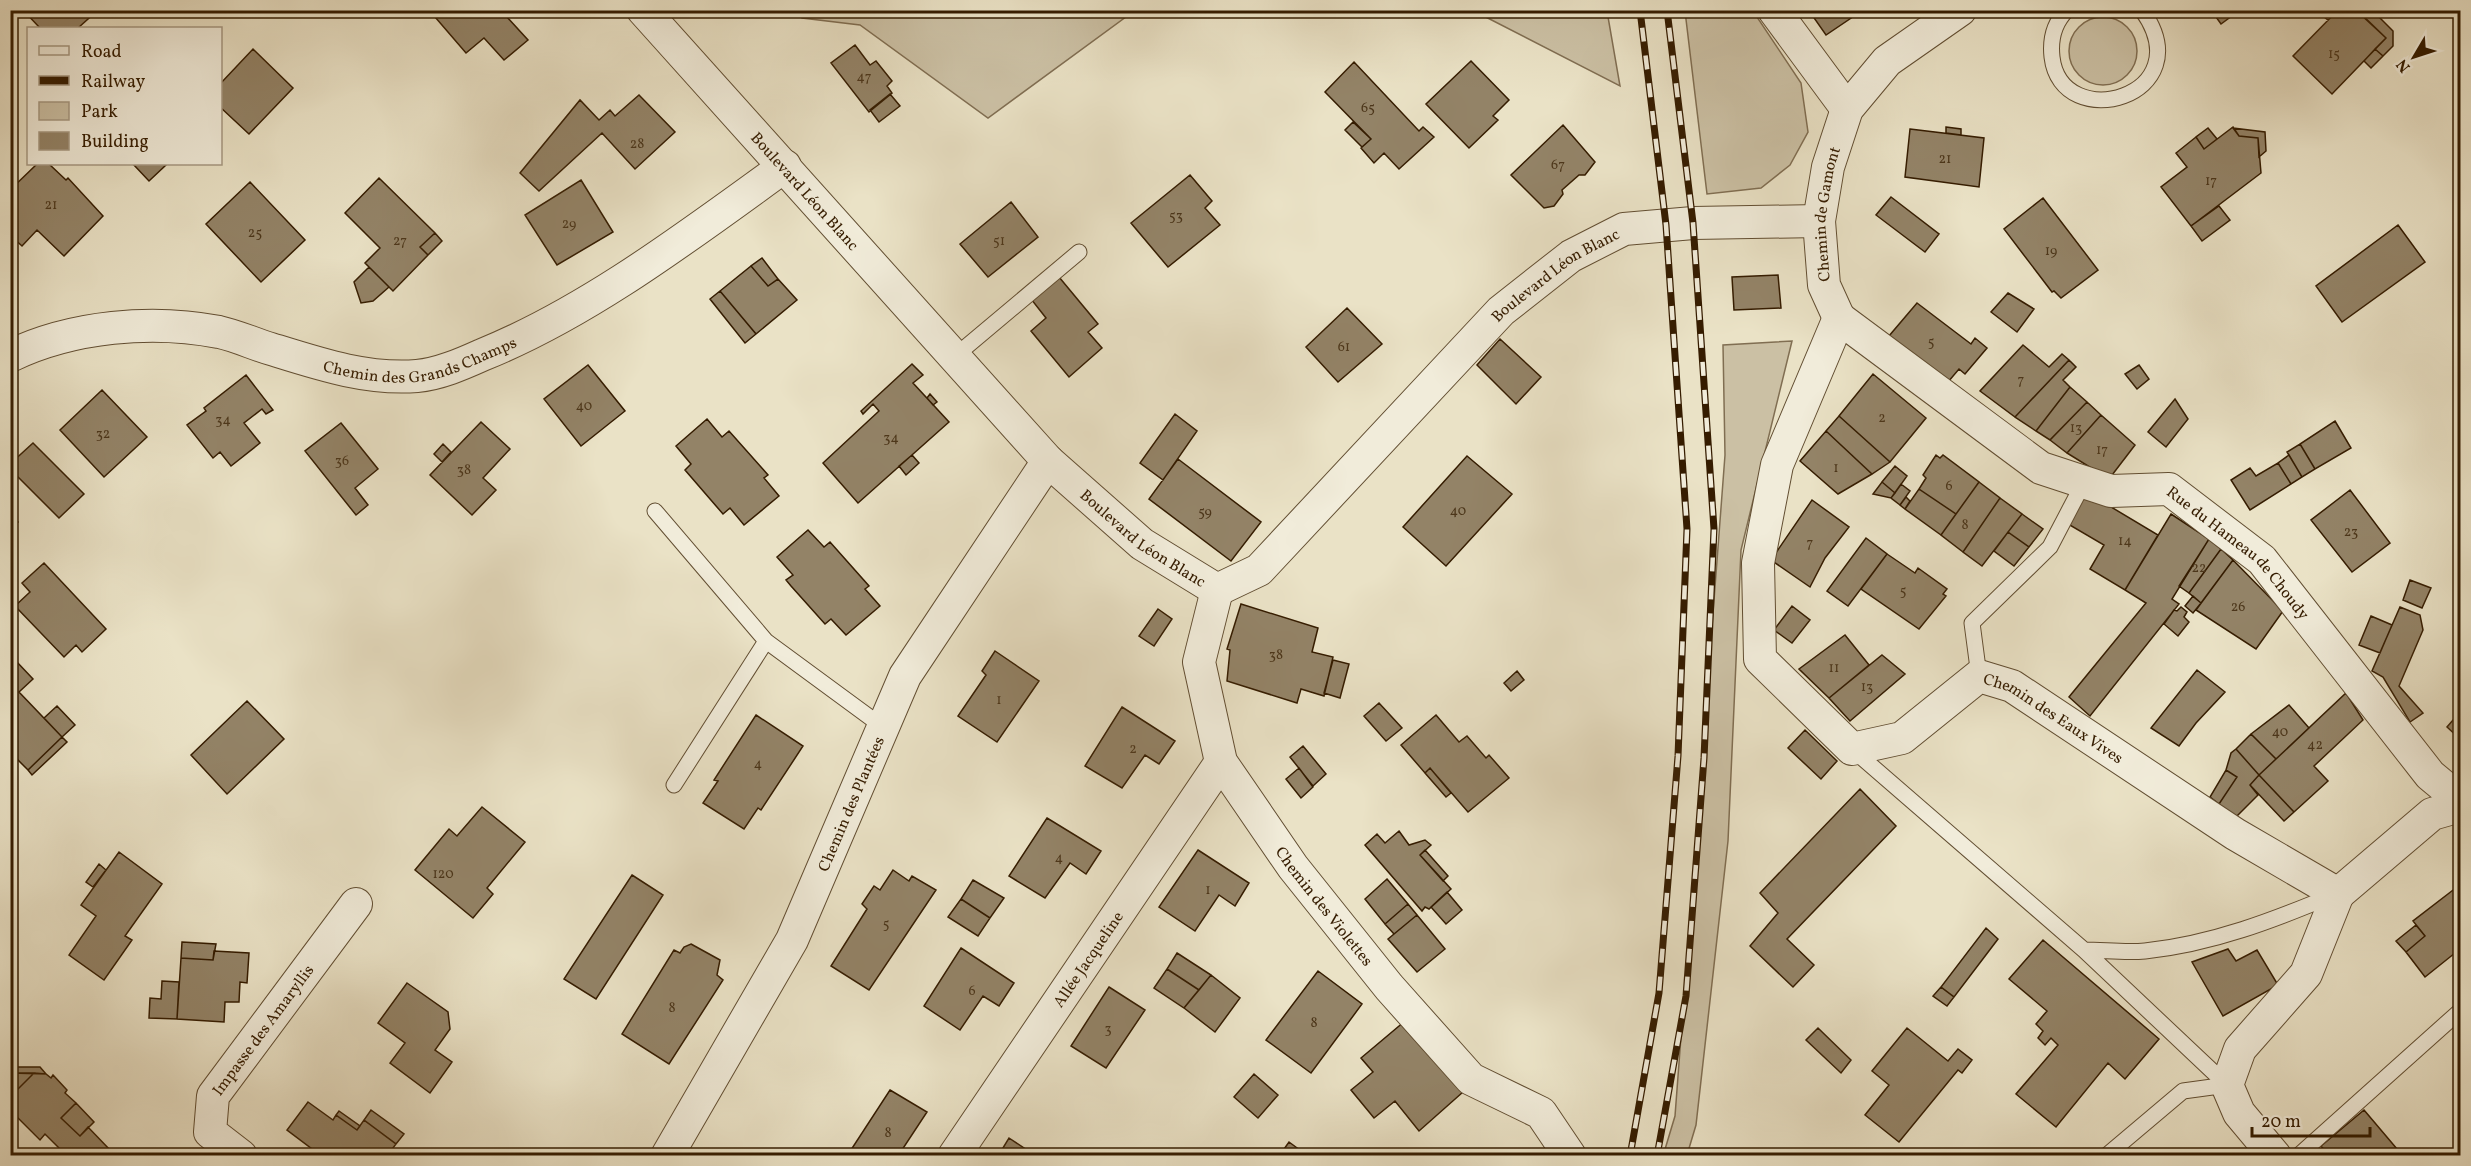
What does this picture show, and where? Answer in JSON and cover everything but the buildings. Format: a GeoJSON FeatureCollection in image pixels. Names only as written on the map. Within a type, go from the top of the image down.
{"type":"FeatureCollection","features":[{"type":"Feature","properties":{"kind":"street","name":"Boulevard Léon Blanc"},"geometry":{"type":"LineString","coordinates":[[643,10],[1048,460],[1142,544],[1216,590],[1259,570],[1501,311],[1572,256],[1624,229],[1693,222],[1819,220]]}},
{"type":"Feature","properties":{"kind":"street"},"geometry":{"type":"LineString","coordinates":[[1774,10],[1846,109]]}},
{"type":"Feature","properties":{"kind":"street","name":"Chemin de Gamont"},"geometry":{"type":"LineString","coordinates":[[1839,318],[1824,285],[1819,220],[1828,166],[1846,109],[1887,61],[1960,10]]}},
{"type":"Feature","properties":{"kind":"street","name":"Chemin des Grands Champs"},"geometry":{"type":"LineString","coordinates":[[10,356],[61,337],[103,330],[169,326],[221,333],[360,374],[379,377],[420,375],[458,365],[506,346],[571,310],[696,230],[785,166]]}},
{"type":"Feature","properties":{"kind":"street"},"geometry":{"type":"LineString","coordinates":[[1839,318],[1777,465],[1758,563],[1760,659],[1852,749]]}},
{"type":"Feature","properties":{"kind":"street","name":"Rue du Hameau de Choudy"},"geometry":{"type":"LineString","coordinates":[[1839,318],[2041,468],[2111,491],[2169,489],[2262,560],[2430,775],[2460,800]]}},
{"type":"Feature","properties":{"kind":"street","name":"Chemin des Plantées"},"geometry":{"type":"LineString","coordinates":[[667,1155],[792,940],[905,676],[1048,460]]}},
{"type":"Feature","properties":{"kind":"street","name":"Chemin des Violettes"},"geometry":{"type":"LineString","coordinates":[[1216,590],[1199,662],[1221,762],[1293,867],[1389,987],[1471,1079],[1540,1113],[1570,1155]]}},
{"type":"Feature","properties":{"kind":"street","name":"Chemin des Eaux Vives"},"geometry":{"type":"LineString","coordinates":[[1852,749],[1902,738],[1979,676],[2012,686],[2235,834],[2338,894]]}},
{"type":"Feature","properties":{"kind":"street","name":"Allée Jacqueline"},"geometry":{"type":"LineString","coordinates":[[954,1155],[1221,762]]}},
{"type":"Feature","properties":{"kind":"street"},"geometry":{"type":"LineString","coordinates":[[2269,1153],[2239,1113],[2227,1085],[2240,1049],[2306,974],[2338,894],[2432,814],[2460,806]]}},
{"type":"Feature","properties":{"kind":"street","name":"Impasse des Amaryllis"},"geometry":{"type":"LineString","coordinates":[[241,1155],[210,1132],[213,1096],[356,904]]}},
{"type":"Feature","properties":{"kind":"lane"},"geometry":{"type":"LineString","coordinates":[[2067,10],[2054,30],[2051,46],[2053,63],[2060,77],[2071,89],[2085,98],[2102,101],[2118,99],[2135,92],[2148,79],[2156,62],[2157,44],[2152,26],[2142,10]]}},
{"type":"Feature","properties":{"kind":"lane"},"geometry":{"type":"LineString","coordinates":[[954,357],[1079,252]]}},
{"type":"Feature","properties":{"kind":"lane"},"geometry":{"type":"LineString","coordinates":[[1979,676],[1972,623],[2050,547],[2084,482]]}},
{"type":"Feature","properties":{"kind":"lane"},"geometry":{"type":"LineString","coordinates":[[655,511],[766,641],[883,727]]}},
{"type":"Feature","properties":{"kind":"lane"},"geometry":{"type":"LineString","coordinates":[[674,784],[766,641]]}},
{"type":"Feature","properties":{"kind":"lane"},"geometry":{"type":"LineString","coordinates":[[1852,749],[2084,950],[2227,1085]]}},
{"type":"Feature","properties":{"kind":"lane"},"geometry":{"type":"LineString","coordinates":[[2084,950],[2144,951],[2219,938],[2266,923],[2338,894]]}},
{"type":"Feature","properties":{"kind":"lane"},"geometry":{"type":"LineString","coordinates":[[2298,1155],[2460,1011]]}},
{"type":"Feature","properties":{"kind":"lane"},"geometry":{"type":"LineString","coordinates":[[2106,1155],[2183,1091],[2227,1085]]}},
{"type":"Feature","properties":{"kind":"green space"},"geometry":{"type":"Polygon","coordinates":[[[799,11],[1134,11],[988,118],[860,25],[802,18],[799,11]]]}},
{"type":"Feature","properties":{"kind":"green space"},"geometry":{"type":"Polygon","coordinates":[[[1474,11],[1607,11],[1620,86],[1474,11]]]}},
{"type":"Feature","properties":{"kind":"green space"},"geometry":{"type":"Polygon","coordinates":[[[1685,11],[1753,11],[1801,83],[1808,132],[1790,165],[1761,188],[1707,194],[1685,11]]]}},
{"type":"Feature","properties":{"kind":"green space"},"geometry":{"type":"Polygon","coordinates":[[[2103,17],[2116,20],[2127,27],[2134,38],[2137,51],[2134,64],[2127,75],[2116,82],[2103,85],[2090,82],[2079,75],[2072,64],[2069,51],[2072,38],[2079,27],[2090,20],[2103,17]]]}},
{"type":"Feature","properties":{"kind":"green space"},"geometry":{"type":"Polygon","coordinates":[[[1792,341],[1741,550],[1728,841],[1696,1125],[1687,1155],[1663,1156],[1675,1116],[1725,455],[1723,345],[1792,341]]]}},
{"type":"Feature","properties":{"kind":"railway"},"geometry":{"type":"LineString","coordinates":[[1630,1156],[1659,993],[1678,756],[1687,529],[1666,225],[1640,10]]}},
{"type":"Feature","properties":{"kind":"railway"},"geometry":{"type":"LineString","coordinates":[[1657,1156],[1686,996],[1704,758],[1714,529],[1693,223],[1667,10]]}}]}
